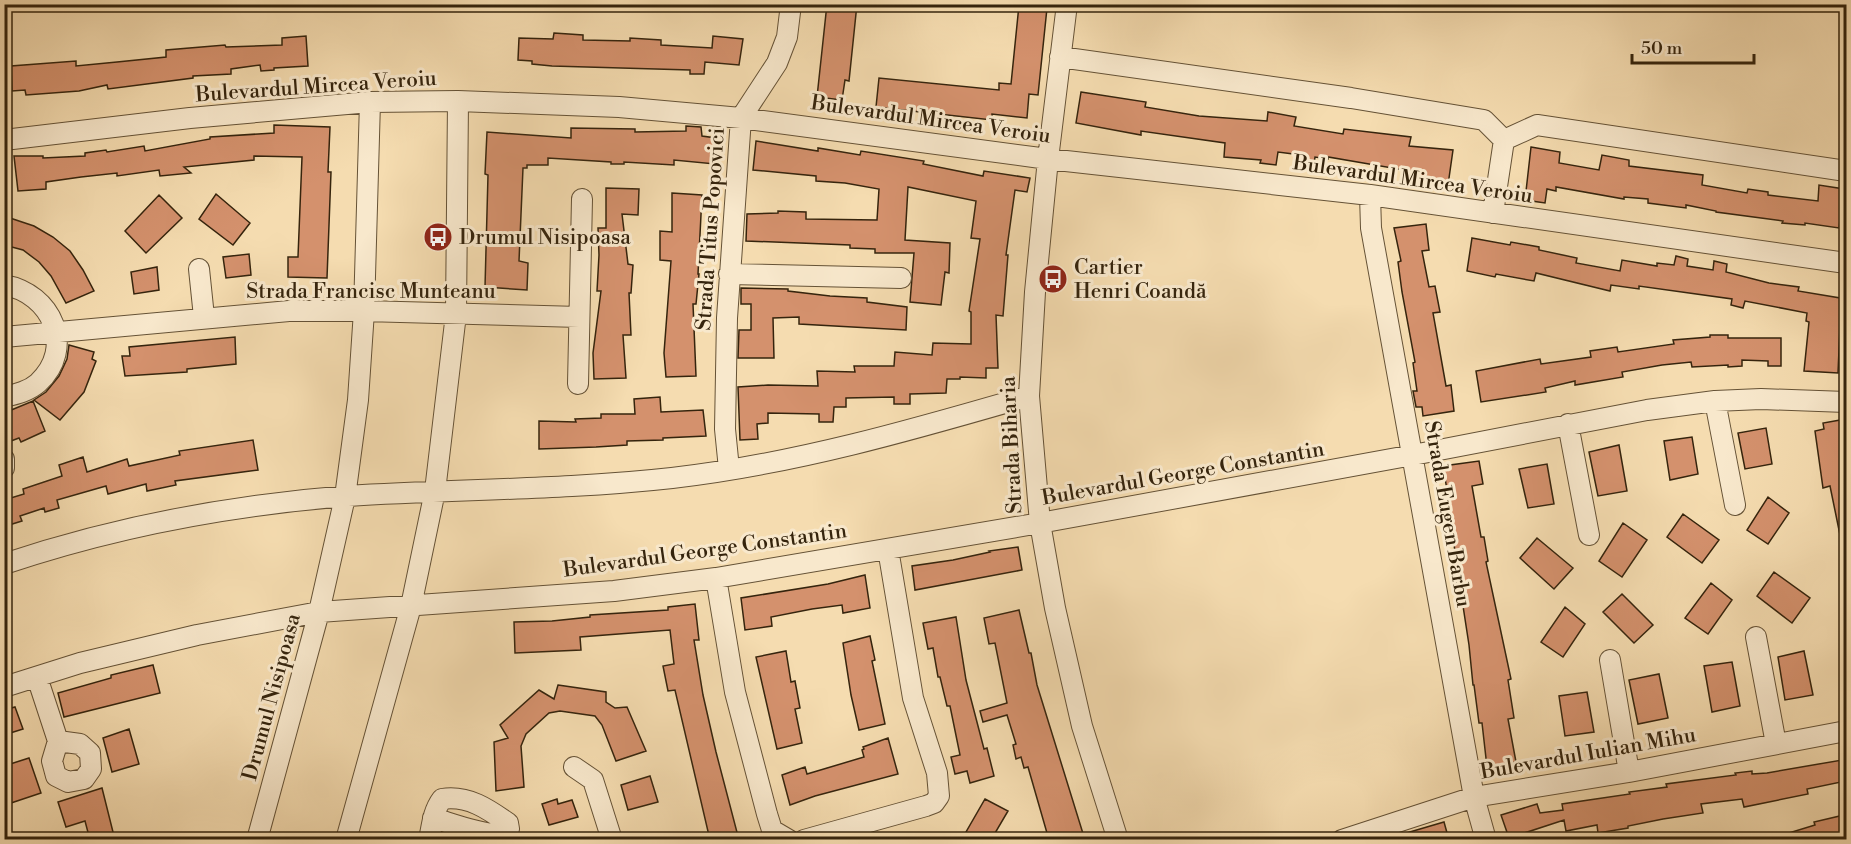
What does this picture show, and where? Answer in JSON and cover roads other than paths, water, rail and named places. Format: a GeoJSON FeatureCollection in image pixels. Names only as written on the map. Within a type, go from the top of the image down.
{"type":"FeatureCollection","features":[{"type":"Feature","properties":{"kind":"street","name":"Strada Titus Popovici"},"geometry":{"type":"LineString","coordinates":[[729,469],[725,429],[729,274],[741,118],[777,63],[787,37],[791,4]]}},
{"type":"Feature","properties":{"kind":"street","name":"Strada Biharia"},"geometry":{"type":"LineString","coordinates":[[1067,4],[1035,292],[1029,396],[1040,523],[1055,608],[1082,726],[1118,840]]}},
{"type":"Feature","properties":{"kind":"street"},"geometry":{"type":"LineString","coordinates":[[1060,57],[1484,120],[1504,140]]}},
{"type":"Feature","properties":{"kind":"street","name":"Bulevardul Mircea Veroiu"},"geometry":{"type":"LineString","coordinates":[[4,140],[190,118],[370,102],[458,101],[619,107],[741,118],[1048,159],[1370,195],[1846,263]]}},
{"type":"Feature","properties":{"kind":"street"},"geometry":{"type":"LineString","coordinates":[[346,840],[411,606],[435,491],[456,314],[458,101]]}},
{"type":"Feature","properties":{"kind":"street","name":"Drumul Nisipoasa"},"geometry":{"type":"LineString","coordinates":[[257,840],[319,612],[345,497],[358,400],[364,311],[370,102]]}},
{"type":"Feature","properties":{"kind":"street"},"geometry":{"type":"LineString","coordinates":[[1504,140],[1537,125],[1846,171]]}},
{"type":"Feature","properties":{"kind":"street"},"geometry":{"type":"LineString","coordinates":[[1493,213],[1504,140]]}},
{"type":"Feature","properties":{"kind":"street","name":"Strada Eugen Barbu"},"geometry":{"type":"LineString","coordinates":[[1370,195],[1371,228],[1474,797],[1486,840]]}},
{"type":"Feature","properties":{"kind":"street"},"geometry":{"type":"LineString","coordinates":[[578,384],[582,200]]}},
{"type":"Feature","properties":{"kind":"street"},"geometry":{"type":"LineString","coordinates":[[199,269],[204,317]]}},
{"type":"Feature","properties":{"kind":"street"},"geometry":{"type":"LineString","coordinates":[[729,274],[901,278]]}},
{"type":"Feature","properties":{"kind":"street"},"geometry":{"type":"LineString","coordinates":[[4,285],[17,287],[31,294],[51,317],[56,332],[56,351],[50,368],[38,382],[23,393],[4,398]]}},
{"type":"Feature","properties":{"kind":"street","name":"Strada Francisc Munteanu"},"geometry":{"type":"LineString","coordinates":[[4,337],[289,311],[579,317]]}},
{"type":"Feature","properties":{"kind":"street"},"geometry":{"type":"LineString","coordinates":[[4,564],[158,523],[230,511],[345,497],[612,483],[729,469],[866,441],[1029,396]]}},
{"type":"Feature","properties":{"kind":"street"},"geometry":{"type":"LineString","coordinates":[[1413,455],[1568,424],[1714,401],[1761,399],[1846,402]]}},
{"type":"Feature","properties":{"kind":"street"},"geometry":{"type":"LineString","coordinates":[[1714,401],[1735,505]]}},
{"type":"Feature","properties":{"kind":"street"},"geometry":{"type":"LineString","coordinates":[[1568,424],[1589,535]]}},
{"type":"Feature","properties":{"kind":"street","name":"Bulevardul George Constantin"},"geometry":{"type":"LineString","coordinates":[[4,687],[80,663],[197,635],[319,612],[614,591],[716,578],[1040,523],[1413,455]]}},
{"type":"Feature","properties":{"kind":"street"},"geometry":{"type":"LineString","coordinates":[[4,459],[4,468]]}},
{"type":"Feature","properties":{"kind":"street"},"geometry":{"type":"LineString","coordinates":[[804,840],[926,806],[934,803],[939,796],[937,773],[913,698],[888,549]]}},
{"type":"Feature","properties":{"kind":"street"},"geometry":{"type":"LineString","coordinates":[[716,578],[735,692],[767,814],[772,830],[789,840]]}},
{"type":"Feature","properties":{"kind":"street"},"geometry":{"type":"LineString","coordinates":[[1756,638],[1776,744]]}},
{"type":"Feature","properties":{"kind":"street"},"geometry":{"type":"LineString","coordinates":[[1610,660],[1629,772]]}},
{"type":"Feature","properties":{"kind":"street"},"geometry":{"type":"LineString","coordinates":[[37,677],[58,741]]}},
{"type":"Feature","properties":{"kind":"street","name":"Bulevardul Iulian Mihu"},"geometry":{"type":"LineString","coordinates":[[1342,840],[1474,797],[1629,772],[1846,731]]}},
{"type":"Feature","properties":{"kind":"street"},"geometry":{"type":"LineString","coordinates":[[574,766],[593,780],[612,840]]}},
{"type":"Feature","properties":{"kind":"street"},"geometry":{"type":"LineString","coordinates":[[429,840],[433,818]]}},
{"type":"Feature","properties":{"kind":"place","name":"Drumul Nisipoasa"},"geometry":{"type":"Point","coordinates":[438,237]}},
{"type":"Feature","properties":{"kind":"place","name":"Cartier Henri Coandă"},"geometry":{"type":"Point","coordinates":[1053,279]}}]}
